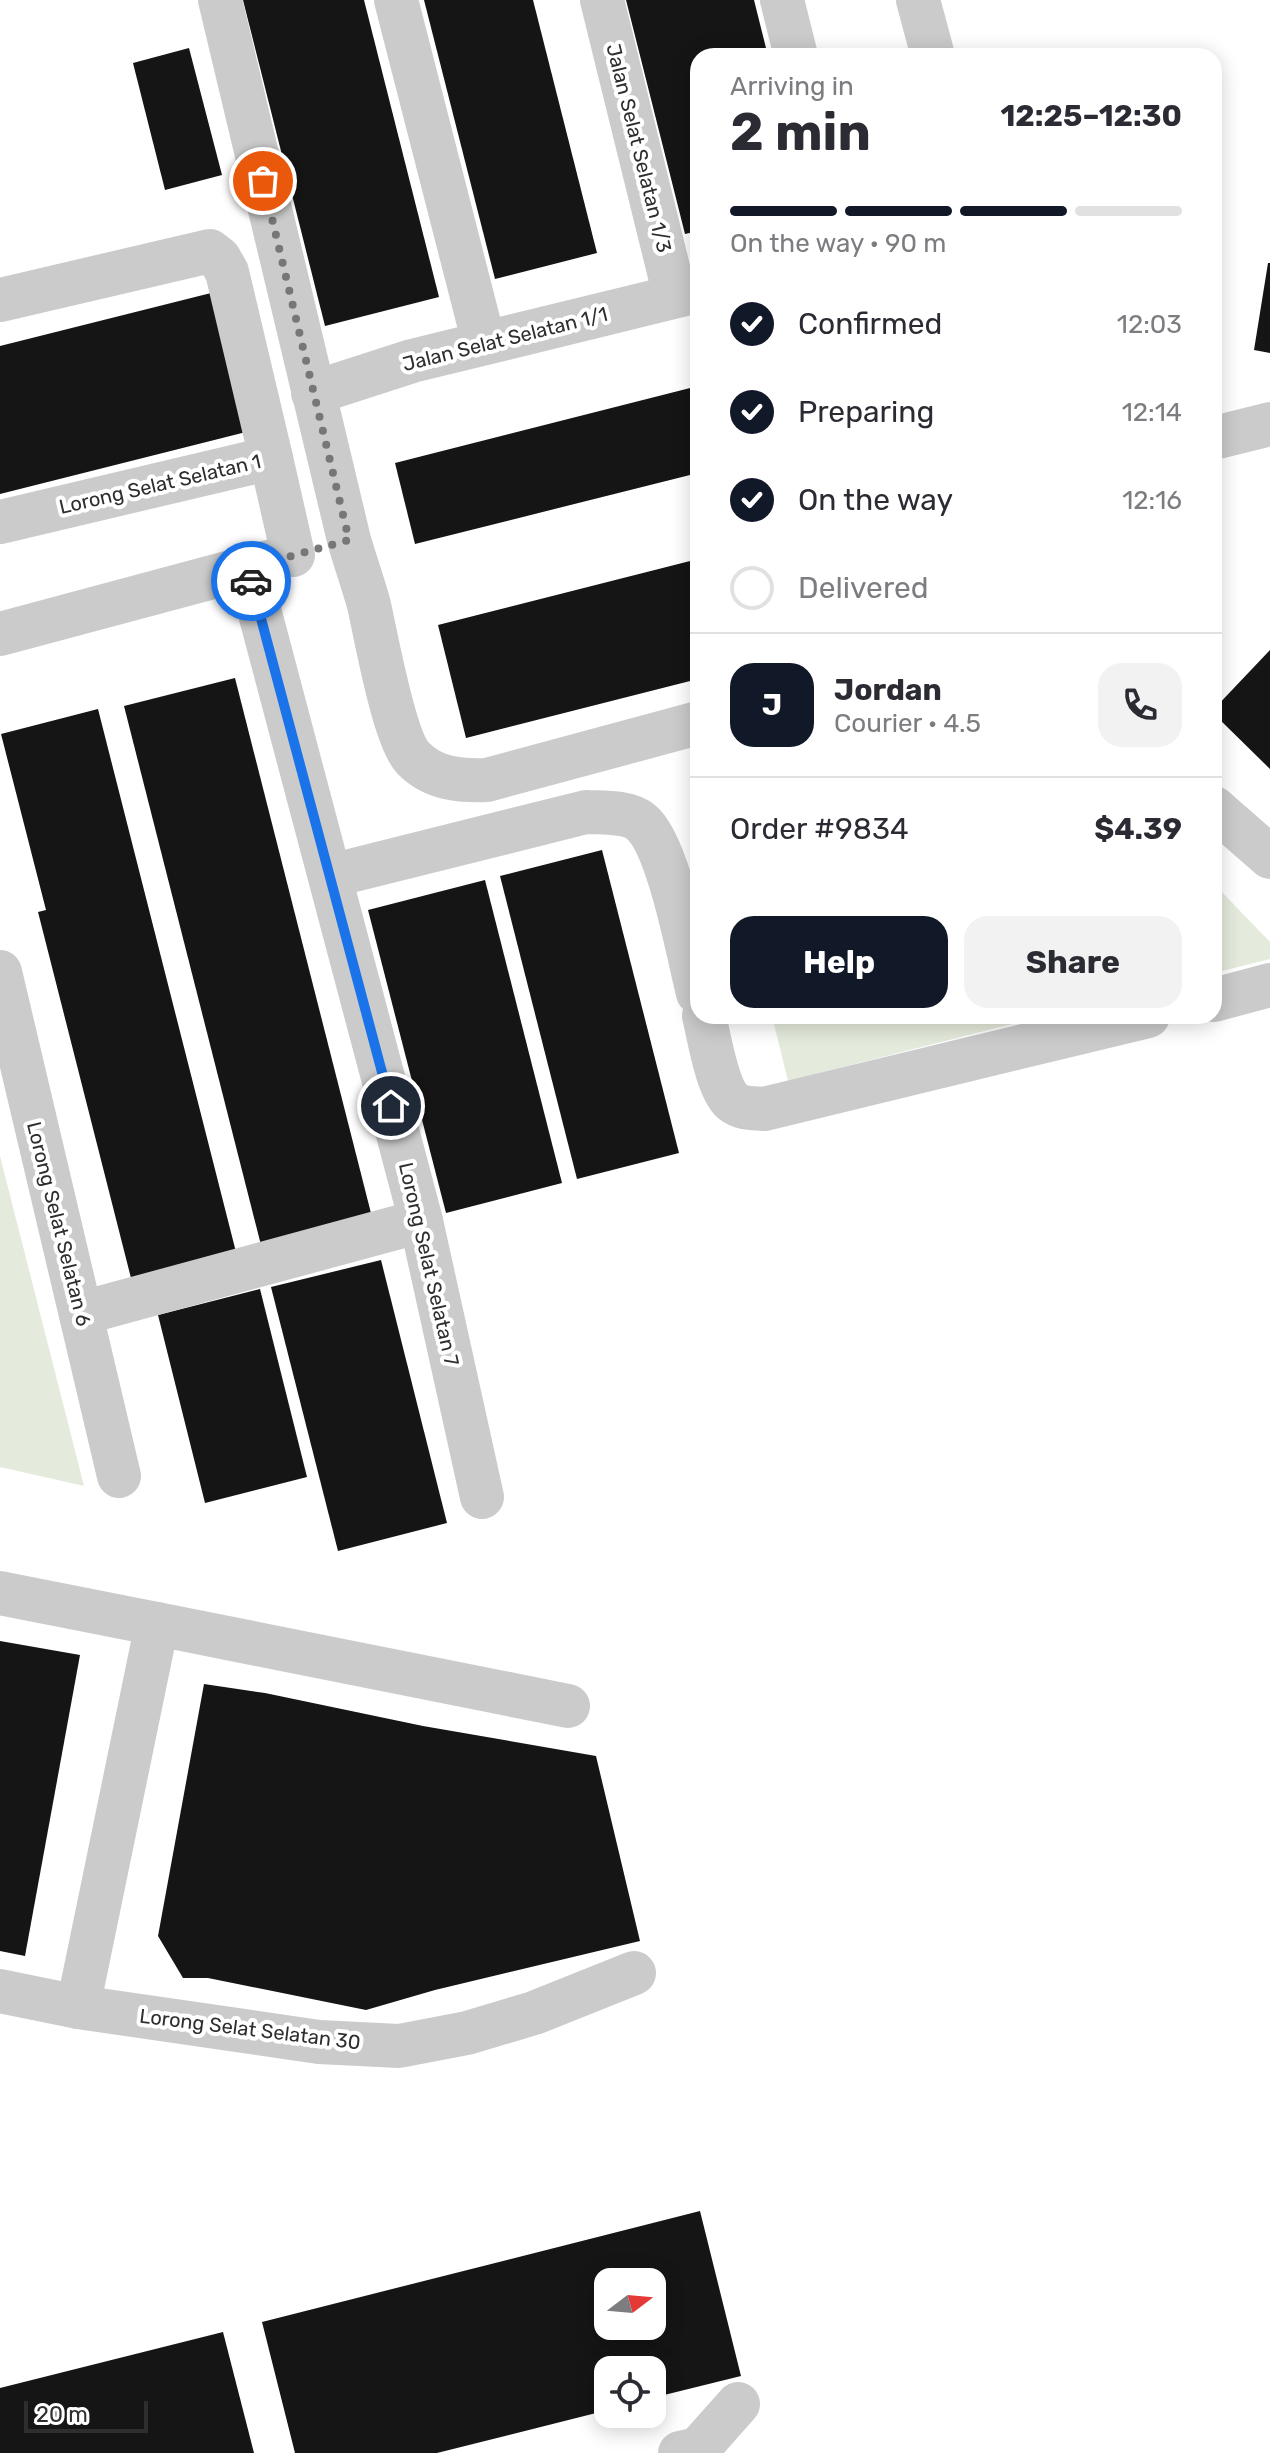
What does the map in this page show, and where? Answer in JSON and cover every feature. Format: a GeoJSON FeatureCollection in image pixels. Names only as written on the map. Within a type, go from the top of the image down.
{"type":"FeatureCollection","features":[{"type":"Feature","properties":{"kind":"street"},"geometry":{"type":"LineString","coordinates":[[220,0],[349,540],[367,599],[397,723],[412,757],[436,774],[453,781],[487,780],[690,725]]}},
{"type":"Feature","properties":{"kind":"street"},"geometry":{"type":"LineString","coordinates":[[396,0],[484,343]]}},
{"type":"Feature","properties":{"kind":"street","name":"Jalan Selat Selatan 1/3"},"geometry":{"type":"LineString","coordinates":[[602,0],[687,294]]}},
{"type":"Feature","properties":{"kind":"street"},"geometry":{"type":"LineString","coordinates":[[782,0],[794,48]]}},
{"type":"Feature","properties":{"kind":"street"},"geometry":{"type":"LineString","coordinates":[[918,0],[931,48]]}},
{"type":"Feature","properties":{"kind":"street"},"geometry":{"type":"LineString","coordinates":[[0,300],[195,252],[210,251],[219,258],[227,272],[271,458]]}},
{"type":"Feature","properties":{"kind":"street","name":"Jalan Selat Selatan 1/1"},"geometry":{"type":"LineString","coordinates":[[313,393],[412,361],[687,294]]}},
{"type":"Feature","properties":{"kind":"street"},"geometry":{"type":"LineString","coordinates":[[1222,436],[1270,424]]}},
{"type":"Feature","properties":{"kind":"street","name":"Lorong Selat Selatan 1"},"geometry":{"type":"LineString","coordinates":[[0,522],[271,458],[293,555]]}},
{"type":"Feature","properties":{"kind":"street"},"geometry":{"type":"LineString","coordinates":[[0,634],[349,540]]}},
{"type":"Feature","properties":{"kind":"street","name":"Lorong Selat Selatan 7"},"geometry":{"type":"LineString","coordinates":[[248,568],[421,1221],[482,1497]]}},
{"type":"Feature","properties":{"kind":"street"},"geometry":{"type":"LineString","coordinates":[[330,876],[586,812],[620,814],[640,820],[654,838],[665,865],[690,962]]}},
{"type":"Feature","properties":{"kind":"street"},"geometry":{"type":"LineString","coordinates":[[1222,815],[1270,857]]}},
{"type":"Feature","properties":{"kind":"street","name":"Lorong Selat Selatan 6"},"geometry":{"type":"LineString","coordinates":[[0,972],[119,1476]]}},
{"type":"Feature","properties":{"kind":"street"},"geometry":{"type":"LineString","coordinates":[[1222,998],[1270,985]]}},
{"type":"Feature","properties":{"kind":"street"},"geometry":{"type":"LineString","coordinates":[[706,1024],[723,1087],[731,1101],[744,1108],[764,1109],[1115,1024]]}},
{"type":"Feature","properties":{"kind":"street"},"geometry":{"type":"LineString","coordinates":[[82,1313],[421,1221]]}},
{"type":"Feature","properties":{"kind":"street"},"geometry":{"type":"LineString","coordinates":[[0,1593],[568,1706]]}},
{"type":"Feature","properties":{"kind":"street"},"geometry":{"type":"LineString","coordinates":[[78,2007],[157,1624]]}},
{"type":"Feature","properties":{"kind":"street","name":"Lorong Selat Selatan 30"},"geometry":{"type":"LineString","coordinates":[[0,1991],[78,2007],[319,2042],[399,2046],[467,2033],[534,2013],[634,1973]]}},
{"type":"Feature","properties":{"kind":"street"},"geometry":{"type":"LineString","coordinates":[[680,2453],[698,2449],[738,2404]]}},
{"type":"Feature","properties":{"kind":"green space"},"geometry":{"type":"Polygon","coordinates":[[[1222,892],[1270,942],[1270,959],[1222,971],[1222,892]]]}},
{"type":"Feature","properties":{"kind":"green space"},"geometry":{"type":"Polygon","coordinates":[[[774,1024],[1012,1024],[788,1081],[774,1024]]]}},
{"type":"Feature","properties":{"kind":"green space"},"geometry":{"type":"Polygon","coordinates":[[[0,1156],[84,1486],[0,1467],[0,1156]]]}},
{"type":"Feature","properties":{"kind":"building"},"geometry":{"type":"Polygon","coordinates":[[[243,0],[364,0],[439,297],[325,326],[243,0]]]}},
{"type":"Feature","properties":{"kind":"building"},"geometry":{"type":"Polygon","coordinates":[[[424,0],[533,0],[597,253],[495,279],[424,0]]]}},
{"type":"Feature","properties":{"kind":"building"},"geometry":{"type":"Polygon","coordinates":[[[626,0],[754,0],[766,48],[690,48],[690,233],[685,234],[626,0]]]}},
{"type":"Feature","properties":{"kind":"building"},"geometry":{"type":"Polygon","coordinates":[[[189,48],[222,175],[165,190],[133,63],[189,48]]]}},
{"type":"Feature","properties":{"kind":"building"},"geometry":{"type":"Polygon","coordinates":[[[1270,263],[1270,353],[1254,350],[1270,263]]]}},
{"type":"Feature","properties":{"kind":"building"},"geometry":{"type":"Polygon","coordinates":[[[219,291],[254,430],[0,494],[0,346],[219,291]]]}},
{"type":"Feature","properties":{"kind":"building"},"geometry":{"type":"Polygon","coordinates":[[[690,388],[690,475],[415,544],[395,463],[690,388]]]}},
{"type":"Feature","properties":{"kind":"building"},"geometry":{"type":"Polygon","coordinates":[[[690,561],[690,681],[466,738],[438,625],[690,561]]]}},
{"type":"Feature","properties":{"kind":"building"},"geometry":{"type":"Polygon","coordinates":[[[1270,650],[1270,769],[1222,722],[1222,701],[1270,650]]]}},
{"type":"Feature","properties":{"kind":"building"},"geometry":{"type":"Polygon","coordinates":[[[235,678],[373,1221],[262,1249],[124,706],[235,678]]]}},
{"type":"Feature","properties":{"kind":"building"},"geometry":{"type":"Polygon","coordinates":[[[98,709],[237,1256],[132,1282],[38,912],[46,910],[1,734],[98,709]]]}},
{"type":"Feature","properties":{"kind":"building"},"geometry":{"type":"Polygon","coordinates":[[[602,850],[679,1153],[577,1179],[500,876],[602,850]]]}},
{"type":"Feature","properties":{"kind":"building"},"geometry":{"type":"Polygon","coordinates":[[[485,880],[562,1183],[446,1213],[368,910],[485,880]]]}},
{"type":"Feature","properties":{"kind":"building"},"geometry":{"type":"Polygon","coordinates":[[[381,1260],[447,1523],[338,1551],[271,1287],[381,1260]]]}},
{"type":"Feature","properties":{"kind":"building"},"geometry":{"type":"Polygon","coordinates":[[[260,1289],[307,1477],[205,1503],[158,1315],[260,1289]]]}},
{"type":"Feature","properties":{"kind":"building"},"geometry":{"type":"Polygon","coordinates":[[[0,1641],[80,1655],[25,1956],[0,1951],[0,1641]]]}},
{"type":"Feature","properties":{"kind":"building"},"geometry":{"type":"Polygon","coordinates":[[[204,1684],[596,1756],[640,1941],[435,1990],[366,2010],[208,1978],[183,1978],[158,1936],[204,1684]]]}},
{"type":"Feature","properties":{"kind":"building"},"geometry":{"type":"Polygon","coordinates":[[[700,2211],[741,2376],[666,2395],[666,2356],[594,2356],[594,2414],[437,2453],[295,2453],[262,2322],[700,2211]]]}},
{"type":"Feature","properties":{"kind":"building"},"geometry":{"type":"Polygon","coordinates":[[[223,2332],[254,2453],[0,2453],[0,2388],[223,2332]]]}},
{"type":"Feature","properties":{"kind":"way so far"},"geometry":{"type":"LineString","coordinates":[[251,581],[248,568],[349,540],[263,181]]}},
{"type":"Feature","properties":{"kind":"route"},"geometry":{"type":"LineString","coordinates":[[251,581],[391,1106]]}}]}
